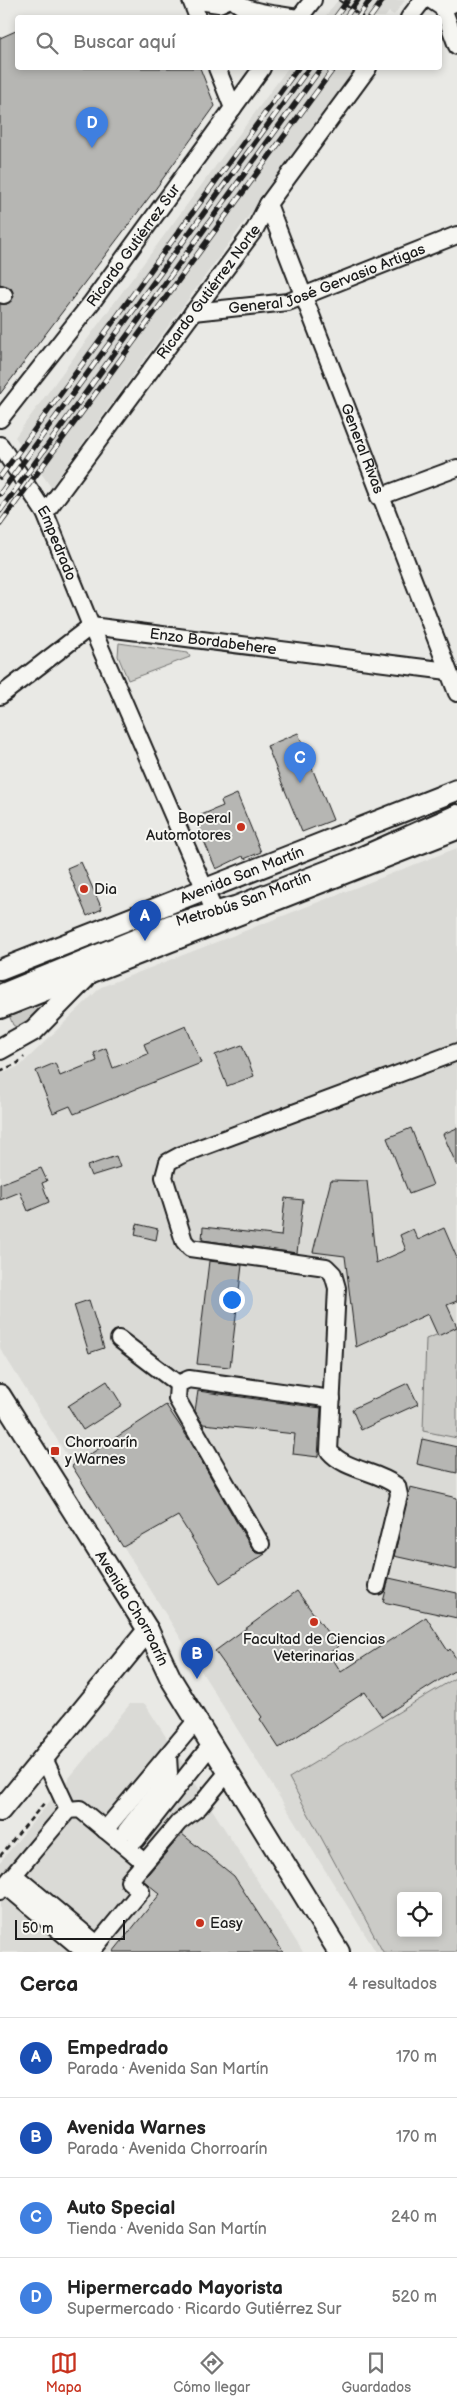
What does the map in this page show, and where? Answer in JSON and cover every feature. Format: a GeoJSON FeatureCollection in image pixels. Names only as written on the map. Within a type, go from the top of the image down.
{"type":"FeatureCollection","features":[{"type":"Feature","properties":{"kind":"main road","name":"Avenida San Martín"},"geometry":{"type":"LineString","coordinates":[[0,1008],[92,972],[212,906],[457,790]]}},
{"type":"Feature","properties":{"kind":"main road","name":"Avenida San Martín"},"geometry":{"type":"LineString","coordinates":[[0,970],[457,829]]}},
{"type":"Feature","properties":{"kind":"main road"},"geometry":{"type":"LineString","coordinates":[[0,1048],[34,1030],[92,972]]}},
{"type":"Feature","properties":{"kind":"main road","name":"Avenida Chorroarín"},"geometry":{"type":"LineString","coordinates":[[0,1395],[148,1630],[171,1679],[339,1952]]}},
{"type":"Feature","properties":{"kind":"main road"},"geometry":{"type":"LineString","coordinates":[[0,1811],[43,1756],[148,1630]]}},
{"type":"Feature","properties":{"kind":"street"},"geometry":{"type":"LineString","coordinates":[[197,15],[191,0],[219,4],[228,0]]}},
{"type":"Feature","properties":{"kind":"street"},"geometry":{"type":"LineString","coordinates":[[234,0],[237,4],[247,9],[281,15]]}},
{"type":"Feature","properties":{"kind":"street"},"geometry":{"type":"LineString","coordinates":[[300,15],[313,0]]}},
{"type":"Feature","properties":{"kind":"street"},"geometry":{"type":"LineString","coordinates":[[412,15],[423,0]]}},
{"type":"Feature","properties":{"kind":"street"},"geometry":{"type":"LineString","coordinates":[[444,3],[457,46]]}},
{"type":"Feature","properties":{"kind":"street"},"geometry":{"type":"LineString","coordinates":[[218,70],[233,108]]}},
{"type":"Feature","properties":{"kind":"street","name":"Ricardo Gutiérrez Sur"},"geometry":{"type":"LineString","coordinates":[[0,419],[92,302],[261,70]]}},
{"type":"Feature","properties":{"kind":"street","name":"Ricardo Gutiérrez Norte"},"geometry":{"type":"LineString","coordinates":[[45,514],[255,229],[268,204],[367,70]]}},
{"type":"Feature","properties":{"kind":"street","name":"General Rivas"},"geometry":{"type":"LineString","coordinates":[[268,204],[379,497],[457,693]]}},
{"type":"Feature","properties":{"kind":"street","name":"General José Gervasio Artigas"},"geometry":{"type":"LineString","coordinates":[[193,312],[288,302],[457,235]]}},
{"type":"Feature","properties":{"kind":"street","name":"Empedrado"},"geometry":{"type":"LineString","coordinates":[[0,445],[45,514],[91,626],[212,906]]}},
{"type":"Feature","properties":{"kind":"street"},"geometry":{"type":"LineString","coordinates":[[379,497],[457,468]]}},
{"type":"Feature","properties":{"kind":"street"},"geometry":{"type":"LineString","coordinates":[[0,696],[91,626]]}},
{"type":"Feature","properties":{"kind":"street","name":"Enzo Bordabehere"},"geometry":{"type":"LineString","coordinates":[[91,626],[448,671]]}},
{"type":"Feature","properties":{"kind":"street","name":"Metrobús San Martín"},"geometry":{"type":"LineString","coordinates":[[0,993],[349,851],[457,802]]}},
{"type":"Feature","properties":{"kind":"street","name":"Metrobús San Martín"},"geometry":{"type":"LineString","coordinates":[[0,981],[168,916],[212,906],[352,859],[457,813]]}},
{"type":"Feature","properties":{"kind":"street"},"geometry":{"type":"LineString","coordinates":[[377,1586],[399,1495],[397,1486],[390,1480],[337,1461],[329,1451],[337,1288],[333,1274],[326,1268],[190,1248],[184,1240],[164,1176],[168,1162],[181,1155],[457,1052]]}},
{"type":"Feature","properties":{"kind":"street"},"geometry":{"type":"LineString","coordinates":[[119,1339],[178,1384]]}},
{"type":"Feature","properties":{"kind":"street"},"geometry":{"type":"LineString","coordinates":[[178,1384],[189,1379],[332,1399]]}},
{"type":"Feature","properties":{"kind":"street"},"geometry":{"type":"LineString","coordinates":[[178,1384],[177,1399],[261,1544]]}},
{"type":"Feature","properties":{"kind":"street"},"geometry":{"type":"LineString","coordinates":[[104,1830],[196,1721]]}},
{"type":"Feature","properties":{"kind":"street"},"geometry":{"type":"LineString","coordinates":[[168,1756],[169,1773],[165,1782],[131,1835],[211,1745]]}},
{"type":"Feature","properties":{"kind":"street"},"geometry":{"type":"LineString","coordinates":[[43,1756],[68,1810]]}},
{"type":"Feature","properties":{"kind":"street"},"geometry":{"type":"LineString","coordinates":[[85,1949],[141,1891],[128,1881],[179,1822],[199,1807],[228,1772]]}},
{"type":"Feature","properties":{"kind":"street"},"geometry":{"type":"LineString","coordinates":[[5,1886],[68,1810],[80,1809],[144,1862]]}},
{"type":"Feature","properties":{"kind":"street"},"geometry":{"type":"LineString","coordinates":[[5,1886],[85,1949]]}},
{"type":"Feature","properties":{"kind":"street"},"geometry":{"type":"LineString","coordinates":[[5,1886],[85,1949]]}},
{"type":"Feature","properties":{"kind":"path"},"geometry":{"type":"LineString","coordinates":[[339,0],[359,15]]}},
{"type":"Feature","properties":{"kind":"path"},"geometry":{"type":"LineString","coordinates":[[0,1856],[45,1802]]}},
{"type":"Feature","properties":{"kind":"shaded area"},"geometry":{"type":"Polygon","coordinates":[[[338,0],[405,0],[394,15],[389,12],[387,15],[327,15],[338,0]]]}},
{"type":"Feature","properties":{"kind":"shaded area"},"geometry":{"type":"Polygon","coordinates":[[[287,70],[356,70],[51,487],[15,437],[287,70]]]}},
{"type":"Feature","properties":{"kind":"shaded area"},"geometry":{"type":"Polygon","coordinates":[[[119,643],[188,653],[190,657],[128,680],[118,656],[119,643]]]}},
{"type":"Feature","properties":{"kind":"shaded area","name":"Facultad de Ciencias Veterinarias"},"geometry":{"type":"Polygon","coordinates":[[[457,848],[457,1952],[376,1952],[0,1348],[0,1074],[20,1066],[101,987],[457,848]]]}},
{"type":"Feature","properties":{"kind":"shaded area"},"geometry":{"type":"Polygon","coordinates":[[[57,993],[35,1017],[18,1028],[13,1025],[9,1015],[57,993]]]}},
{"type":"Feature","properties":{"kind":"shaded area"},"geometry":{"type":"Polygon","coordinates":[[[457,1327],[457,1438],[423,1431],[426,1339],[457,1327]]]}},
{"type":"Feature","properties":{"kind":"shaded area"},"geometry":{"type":"Polygon","coordinates":[[[457,1677],[457,1952],[383,1952],[289,1778],[457,1677]]]}},
{"type":"Feature","properties":{"kind":"shaded area"},"geometry":{"type":"Polygon","coordinates":[[[130,1704],[145,1704],[303,1952],[0,1952],[0,1862],[130,1704]]]}},
{"type":"Feature","properties":{"kind":"building"},"geometry":{"type":"Polygon","coordinates":[[[15,31],[15,70],[201,70],[215,106],[154,191],[0,394],[0,304],[7,304],[14,297],[11,288],[0,284],[0,38],[15,31]]]}},
{"type":"Feature","properties":{"kind":"building"},"geometry":{"type":"Polygon","coordinates":[[[298,733],[333,820],[302,832],[267,746],[298,733]]]}},
{"type":"Feature","properties":{"kind":"building"},"geometry":{"type":"Polygon","coordinates":[[[237,794],[261,852],[244,859],[243,856],[216,869],[194,818],[223,806],[221,801],[237,794]]]}},
{"type":"Feature","properties":{"kind":"building","name":"Dia"},"geometry":{"type":"Polygon","coordinates":[[[81,862],[102,909],[87,916],[67,868],[81,862]]]}},
{"type":"Feature","properties":{"kind":"building"},"geometry":{"type":"Polygon","coordinates":[[[186,1026],[201,1063],[74,1114],[70,1106],[53,1113],[36,1071],[55,1063],[60,1076],[97,1061],[94,1053],[106,1048],[113,1068],[148,1054],[144,1044],[186,1026]]]}},
{"type":"Feature","properties":{"kind":"building"},"geometry":{"type":"Polygon","coordinates":[[[242,1045],[254,1076],[227,1086],[215,1055],[242,1045]]]}},
{"type":"Feature","properties":{"kind":"building"},"geometry":{"type":"Polygon","coordinates":[[[411,1128],[433,1185],[409,1194],[387,1138],[411,1128]]]}},
{"type":"Feature","properties":{"kind":"building"},"geometry":{"type":"Polygon","coordinates":[[[457,1128],[457,1166],[443,1134],[457,1128]]]}},
{"type":"Feature","properties":{"kind":"building"},"geometry":{"type":"Polygon","coordinates":[[[116,1156],[120,1167],[91,1176],[87,1166],[116,1156]]]}},
{"type":"Feature","properties":{"kind":"building"},"geometry":{"type":"Polygon","coordinates":[[[41,1168],[47,1181],[42,1183],[49,1202],[28,1211],[20,1192],[0,1200],[0,1184],[41,1168]]]}},
{"type":"Feature","properties":{"kind":"building"},"geometry":{"type":"Polygon","coordinates":[[[331,1180],[367,1181],[376,1263],[406,1250],[400,1235],[413,1229],[418,1240],[444,1228],[457,1258],[457,1301],[447,1305],[457,1327],[438,1336],[428,1314],[356,1347],[345,1256],[313,1252],[331,1180]]]}},
{"type":"Feature","properties":{"kind":"building"},"geometry":{"type":"Polygon","coordinates":[[[285,1198],[303,1200],[297,1253],[202,1240],[203,1227],[281,1236],[285,1198]]]}},
{"type":"Feature","properties":{"kind":"building"},"geometry":{"type":"Polygon","coordinates":[[[137,1224],[158,1229],[156,1240],[135,1235],[137,1224]]]}},
{"type":"Feature","properties":{"kind":"building"},"geometry":{"type":"Polygon","coordinates":[[[209,1261],[242,1265],[230,1367],[197,1364],[209,1261]]]}},
{"type":"Feature","properties":{"kind":"building"},"geometry":{"type":"Polygon","coordinates":[[[89,1300],[104,1348],[89,1353],[74,1305],[89,1300]]]}},
{"type":"Feature","properties":{"kind":"building"},"geometry":{"type":"Polygon","coordinates":[[[107,1381],[122,1405],[83,1430],[68,1406],[107,1381]]]}},
{"type":"Feature","properties":{"kind":"building"},"geometry":{"type":"Polygon","coordinates":[[[408,1383],[418,1404],[361,1430],[352,1409],[408,1383]]]}},
{"type":"Feature","properties":{"kind":"building"},"geometry":{"type":"Polygon","coordinates":[[[198,1391],[321,1408],[318,1457],[293,1454],[295,1434],[203,1424],[195,1411],[198,1391]]]}},
{"type":"Feature","properties":{"kind":"building"},"geometry":{"type":"Polygon","coordinates":[[[166,1405],[190,1441],[252,1549],[256,1553],[265,1554],[220,1583],[178,1516],[123,1547],[72,1466],[166,1405]]]}},
{"type":"Feature","properties":{"kind":"building"},"geometry":{"type":"Polygon","coordinates":[[[422,1439],[457,1447],[457,1473],[417,1464],[422,1439]]]}},
{"type":"Feature","properties":{"kind":"building"},"geometry":{"type":"Polygon","coordinates":[[[410,1487],[457,1498],[457,1570],[394,1556],[410,1487]]]}},
{"type":"Feature","properties":{"kind":"building"},"geometry":{"type":"Polygon","coordinates":[[[389,1578],[457,1593],[457,1618],[383,1602],[389,1578]]]}},
{"type":"Feature","properties":{"kind":"building"},"geometry":{"type":"Polygon","coordinates":[[[297,1591],[338,1647],[329,1653],[341,1672],[426,1617],[448,1651],[450,1649],[457,1660],[457,1669],[382,1717],[365,1692],[279,1748],[260,1719],[262,1717],[215,1651],[297,1591]]]}},
{"type":"Feature","properties":{"kind":"building","name":"Easy"},"geometry":{"type":"Polygon","coordinates":[[[182,1834],[234,1876],[283,1952],[113,1952],[160,1894],[143,1880],[182,1834]]]}},
{"type":"Feature","properties":{"kind":"railway"},"geometry":{"type":"LineString","coordinates":[[337,15],[348,0]]}},
{"type":"Feature","properties":{"kind":"railway"},"geometry":{"type":"LineString","coordinates":[[347,15],[358,0]]}},
{"type":"Feature","properties":{"kind":"railway"},"geometry":{"type":"LineString","coordinates":[[360,15],[370,0]]}},
{"type":"Feature","properties":{"kind":"railway"},"geometry":{"type":"LineString","coordinates":[[372,15],[383,0]]}},
{"type":"Feature","properties":{"kind":"railway"},"geometry":{"type":"LineString","coordinates":[[0,477],[297,70]]}},
{"type":"Feature","properties":{"kind":"railway"},"geometry":{"type":"LineString","coordinates":[[0,494],[308,70]]}},
{"type":"Feature","properties":{"kind":"railway"},"geometry":{"type":"LineString","coordinates":[[0,511],[320,70]]}},
{"type":"Feature","properties":{"kind":"railway"},"geometry":{"type":"LineString","coordinates":[[0,524],[333,70]]}},
{"type":"Feature","properties":{"kind":"place","name":"Hipermercado Mayorista"},"geometry":{"type":"Point","coordinates":[92,148]}},
{"type":"Feature","properties":{"kind":"place","name":"Auto Special"},"geometry":{"type":"Point","coordinates":[300,783]}},
{"type":"Feature","properties":{"kind":"place","name":"Boperal Automotores"},"geometry":{"type":"Point","coordinates":[241,827]}},
{"type":"Feature","properties":{"kind":"place","name":"Dia"},"geometry":{"type":"Point","coordinates":[84,889]}},
{"type":"Feature","properties":{"kind":"place","name":"Empedrado"},"geometry":{"type":"Point","coordinates":[145,941]}},
{"type":"Feature","properties":{"kind":"place","name":"Chorroarín y Warnes"},"geometry":{"type":"Point","coordinates":[55,1451]}},
{"type":"Feature","properties":{"kind":"place","name":"Facultad de Ciencias Veterinarias"},"geometry":{"type":"Point","coordinates":[314,1622]}},
{"type":"Feature","properties":{"kind":"place","name":"Avenida Warnes"},"geometry":{"type":"Point","coordinates":[197,1679]}},
{"type":"Feature","properties":{"kind":"place","name":"Easy"},"geometry":{"type":"Point","coordinates":[200,1923]}}]}
